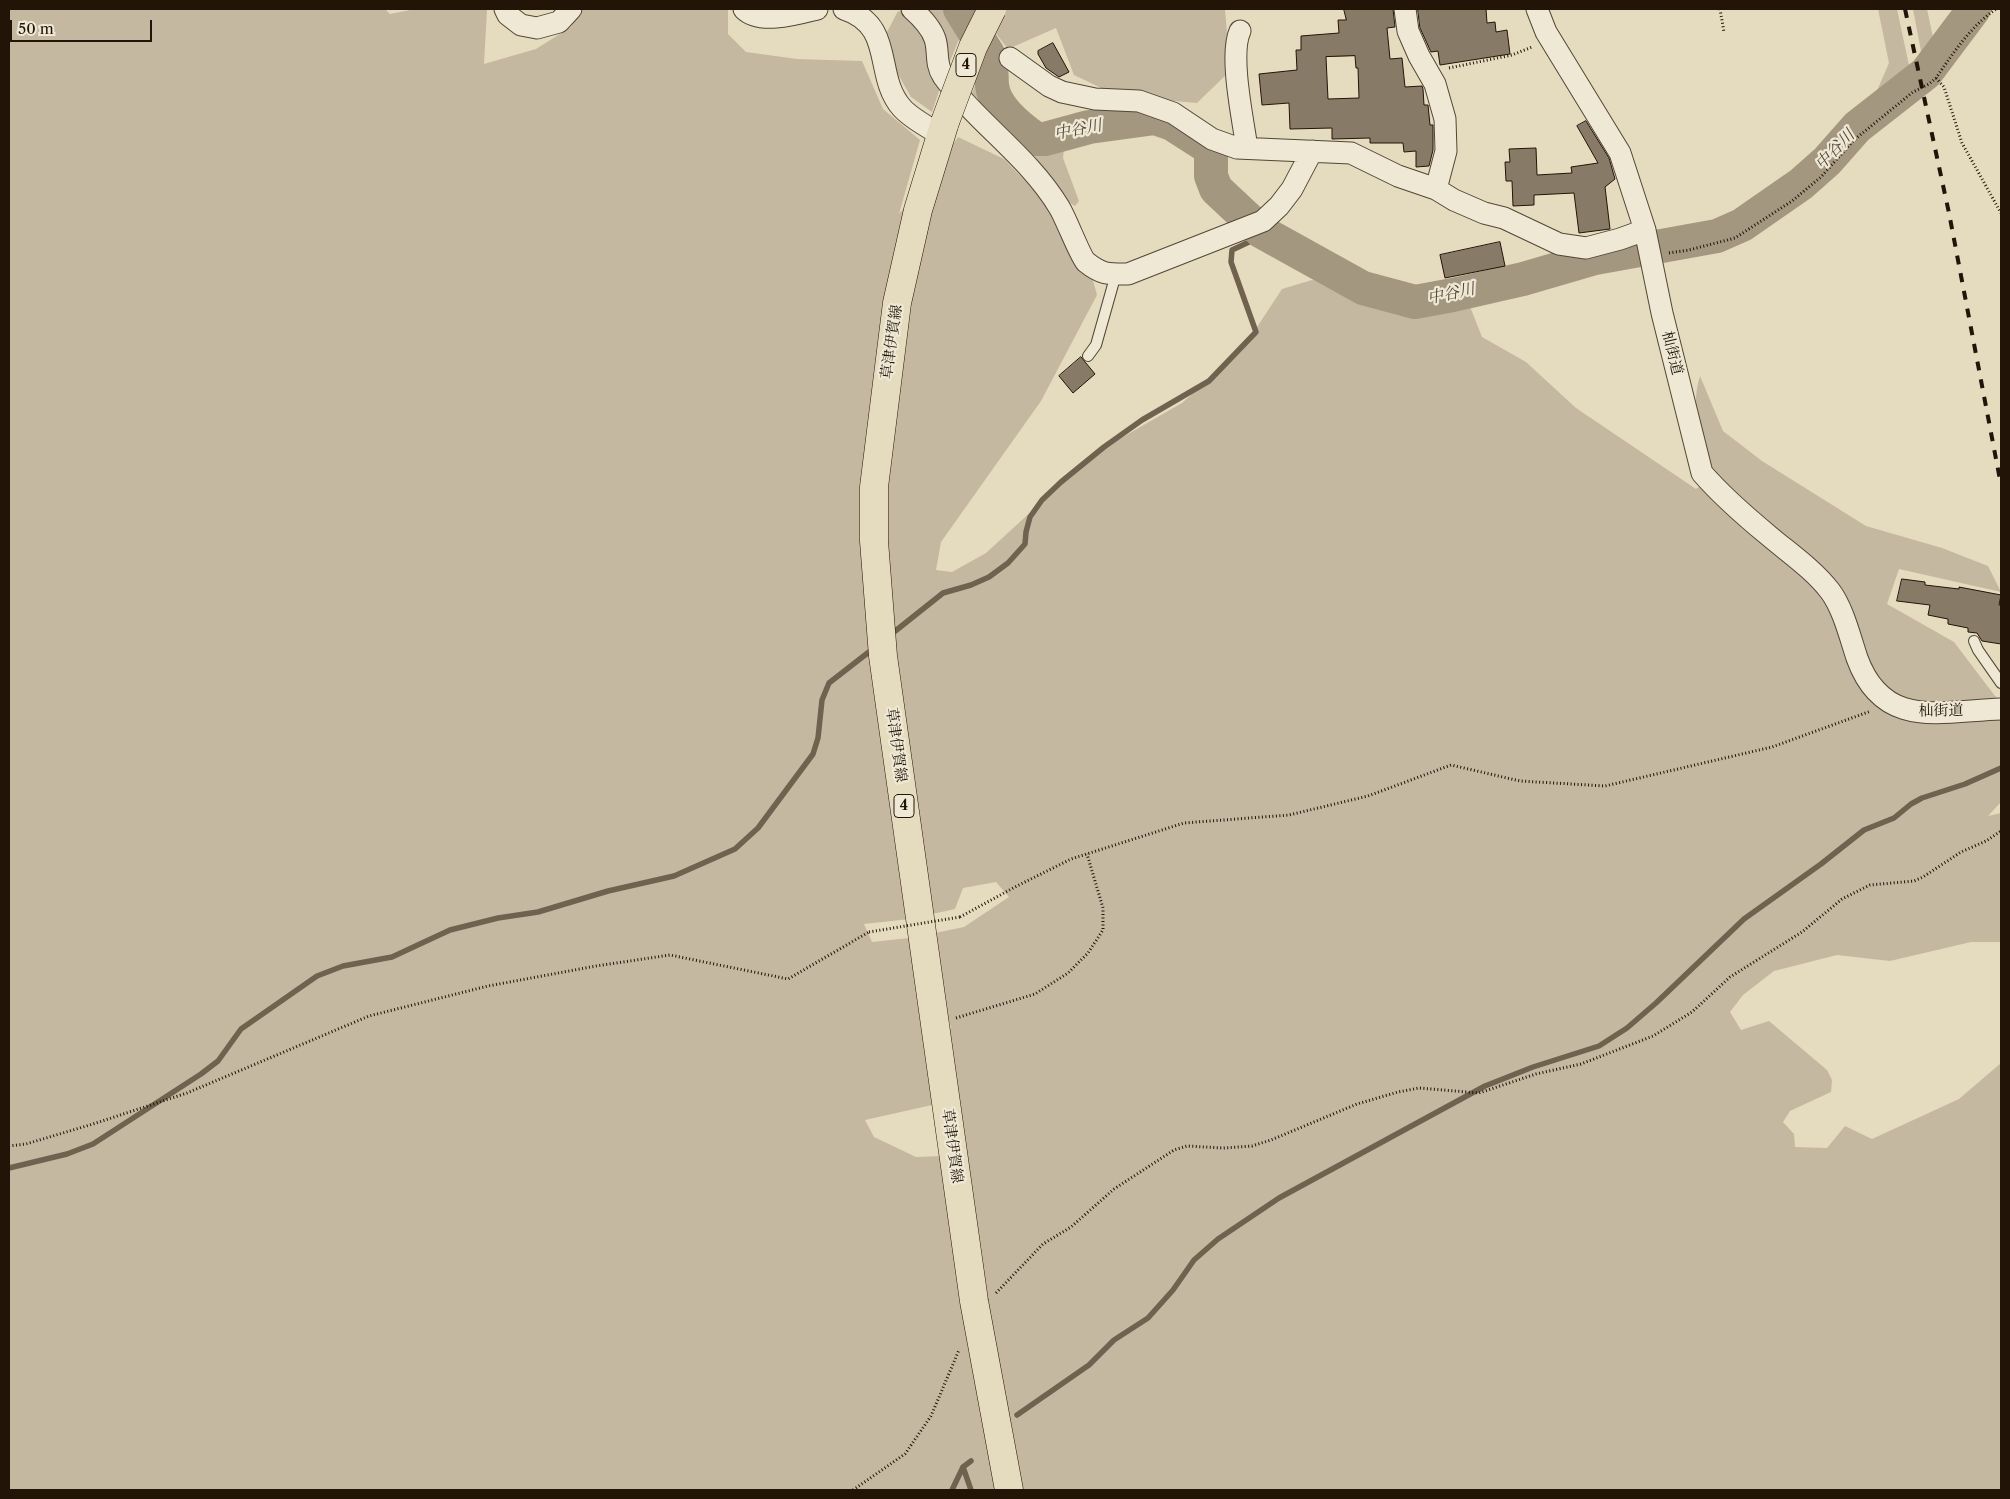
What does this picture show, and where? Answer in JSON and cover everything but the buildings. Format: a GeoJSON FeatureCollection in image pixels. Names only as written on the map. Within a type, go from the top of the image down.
{"type":"FeatureCollection","features":[{"type":"Feature","properties":{"kind":"main road","name":"草津伊賀線"},"geometry":{"type":"LineString","coordinates":[[992,9],[973,47],[943,129],[918,210],[897,303],[874,488],[874,541],[883,656],[974,1301],[1009,1490]]}},
{"type":"Feature","properties":{"kind":"street"},"geometry":{"type":"LineString","coordinates":[[505,9],[508,15],[520,25],[538,28],[559,22],[571,9]]}},
{"type":"Feature","properties":{"kind":"street"},"geometry":{"type":"LineString","coordinates":[[744,9],[760,17],[780,17],[817,9]]}},
{"type":"Feature","properties":{"kind":"street"},"geometry":{"type":"LineString","coordinates":[[844,9],[851,11],[873,29],[881,47],[887,82],[902,108],[943,129]]}},
{"type":"Feature","properties":{"kind":"street"},"geometry":{"type":"LineString","coordinates":[[912,9],[923,18],[936,39],[936,56],[941,74],[988,127],[1050,191],[1067,220],[1084,260],[1098,271],[1106,274],[1128,274],[1254,225],[1279,206],[1292,189],[1312,151]]}},
{"type":"Feature","properties":{"kind":"street"},"geometry":{"type":"LineString","coordinates":[[1405,9],[1408,31],[1435,84],[1445,119],[1446,151],[1436,189]]}},
{"type":"Feature","properties":{"kind":"street","name":"杣街道"},"geometry":{"type":"LineString","coordinates":[[1536,9],[1551,39],[1620,153],[1648,243],[1662,313],[1702,472],[1731,503],[1808,567],[1831,592],[1870,687],[1890,704],[1909,711],[1940,713],[2001,709]]}},
{"type":"Feature","properties":{"kind":"street"},"geometry":{"type":"LineString","coordinates":[[1240,31],[1236,39],[1236,61],[1246,148]]}},
{"type":"Feature","properties":{"kind":"street"},"geometry":{"type":"LineString","coordinates":[[1010,58],[1049,86],[1062,92],[1095,98],[1139,101],[1173,113],[1212,139],[1237,148],[1351,153],[1398,176],[1436,189],[1454,200],[1484,213],[1504,218],[1559,244],[1586,248],[1620,239],[1648,243]]}},
{"type":"Feature","properties":{"kind":"lane"},"geometry":{"type":"LineString","coordinates":[[1088,356],[1096,345],[1116,274]]}},
{"type":"Feature","properties":{"kind":"lane"},"geometry":{"type":"LineString","coordinates":[[1974,641],[1978,650],[2001,683]]}},
{"type":"Feature","properties":{"kind":"path"},"geometry":{"type":"LineString","coordinates":[[1720,9],[1724,32]]}},
{"type":"Feature","properties":{"kind":"path"},"geometry":{"type":"LineString","coordinates":[[1648,243],[1689,250],[1735,238],[1799,195],[1821,177],[1854,140],[1913,92],[1936,78],[1969,32],[1983,18],[1996,9]]}},
{"type":"Feature","properties":{"kind":"path"},"geometry":{"type":"LineString","coordinates":[[1428,72],[1512,55],[1551,39]]}},
{"type":"Feature","properties":{"kind":"path"},"geometry":{"type":"LineString","coordinates":[[1936,78],[1944,87],[1962,144],[2001,213]]}},
{"type":"Feature","properties":{"kind":"path"},"geometry":{"type":"LineString","coordinates":[[9,1146],[26,1144],[187,1093],[369,1016],[488,986],[596,966],[670,955],[788,979],[869,932],[960,917],[1071,859],[1184,823],[1289,815],[1368,796],[1451,765],[1520,781],[1605,786],[1772,747],[1890,704]]}},
{"type":"Feature","properties":{"kind":"path"},"geometry":{"type":"LineString","coordinates":[[974,1301],[995,1294],[1043,1244],[1071,1227],[1114,1189],[1174,1150],[1187,1146],[1223,1148],[1252,1146],[1357,1104],[1398,1092],[1419,1088],[1479,1093],[1536,1074],[1581,1064],[1653,1036],[1692,1012],[1734,973],[1802,932],[1842,899],[1870,885],[1914,881],[1961,852],[2001,831]]}},
{"type":"Feature","properties":{"kind":"path"},"geometry":{"type":"LineString","coordinates":[[935,1025],[1035,994],[1068,973],[1088,953],[1103,930],[1103,908],[1087,854]]}},
{"type":"Feature","properties":{"kind":"path"},"geometry":{"type":"LineString","coordinates":[[852,1490],[905,1454],[931,1416],[956,1356],[963,1345],[981,1332]]}},
{"type":"Feature","properties":{"kind":"shaded area"},"geometry":{"type":"Polygon","coordinates":[[[9,9],[385,9],[390,14],[415,9],[485,9],[487,10],[484,64],[536,49],[571,27],[581,9],[728,9],[728,34],[746,52],[797,59],[862,61],[883,109],[920,140],[899,214],[932,175],[958,137],[1004,159],[1054,211],[1090,270],[1097,295],[1041,401],[941,542],[936,570],[952,572],[986,553],[1095,453],[1182,403],[1242,350],[1282,289],[1312,280],[1392,289],[1431,283],[1465,294],[1482,337],[1526,362],[1576,408],[1696,489],[1711,478],[1696,415],[1697,389],[1700,376],[1723,431],[1762,461],[1866,526],[1942,548],[1988,566],[2001,592],[1899,569],[1887,604],[1954,642],[1995,696],[2001,701],[2001,802],[1988,816],[2001,813],[2001,942],[1971,942],[1890,961],[1837,955],[1774,971],[1743,995],[1730,1012],[1741,1030],[1769,1021],[1827,1070],[1832,1080],[1831,1092],[1790,1111],[1783,1122],[1794,1134],[1795,1147],[1827,1148],[1845,1126],[1872,1139],[1959,1099],[2001,1063],[2001,1490],[1022,1490],[1014,1438],[1000,1372],[970,1317],[967,1343],[985,1428],[995,1490],[9,1490],[9,9]],[[996,882],[963,888],[955,909],[910,919],[864,924],[872,942],[909,938],[927,1052],[932,1105],[865,1120],[874,1137],[916,1157],[942,1156],[933,1051],[951,1027],[935,976],[930,934],[964,927],[1009,897],[996,882]]]}},
{"type":"Feature","properties":{"kind":"shaded area"},"geometry":{"type":"Polygon","coordinates":[[[923,9],[955,9],[962,32],[946,71],[923,9]]]}},
{"type":"Feature","properties":{"kind":"shaded area"},"geometry":{"type":"Polygon","coordinates":[[[1004,9],[1225,9],[1230,71],[1197,103],[1118,96],[1074,75],[1056,28],[1008,49],[994,31],[1004,9]]]}},
{"type":"Feature","properties":{"kind":"shaded area"},"geometry":{"type":"Polygon","coordinates":[[[1878,9],[1897,9],[1910,70],[1876,93],[1889,63],[1878,9]]]}},
{"type":"Feature","properties":{"kind":"shaded area"},"geometry":{"type":"Polygon","coordinates":[[[1913,9],[1927,9],[1934,42],[1923,62],[1913,9]]]}},
{"type":"Feature","properties":{"kind":"shaded area"},"geometry":{"type":"Polygon","coordinates":[[[898,11],[912,14],[925,33],[942,82],[932,112],[911,97],[890,60],[886,34],[898,11]]]}},
{"type":"Feature","properties":{"kind":"shaded area"},"geometry":{"type":"Polygon","coordinates":[[[982,65],[1014,111],[1037,134],[1065,140],[1063,158],[1079,201],[1075,206],[1060,197],[1035,167],[1029,151],[1001,130],[970,99],[982,65]]]}},
{"type":"Feature","properties":{"kind":"waterway","name":"中谷川"},"geometry":{"type":"LineString","coordinates":[[960,9],[990,58],[992,85],[997,101],[1008,116],[1036,139],[1045,139],[1089,127],[1155,118],[1172,124],[1208,147],[1211,154],[1211,176],[1216,189],[1262,232],[1363,288],[1415,302],[1523,279],[1595,258],[1717,236],[1742,225],[1801,184],[1827,161],[1857,127],[1926,73],[1974,9]]}},
{"type":"Feature","properties":{"kind":"waterway"},"geometry":{"type":"LineString","coordinates":[[889,636],[943,593],[971,585],[989,577],[1008,563],[1025,544],[1030,517],[1042,500],[1061,482],[1104,447],[1142,420],[1209,381],[1256,332],[1231,262],[1232,250],[1266,234]]}},
{"type":"Feature","properties":{"kind":"waterway"},"geometry":{"type":"LineString","coordinates":[[9,1168],[67,1154],[93,1144],[201,1074],[218,1061],[241,1029],[317,976],[343,966],[392,957],[450,930],[498,918],[538,912],[608,891],[674,876],[735,849],[758,828],[813,754],[818,738],[822,700],[829,683],[874,648]]}},
{"type":"Feature","properties":{"kind":"waterway"},"geometry":{"type":"LineString","coordinates":[[1017,1415],[1089,1365],[1114,1340],[1148,1318],[1173,1290],[1194,1260],[1218,1239],[1279,1198],[1485,1086],[1533,1067],[1599,1046],[1627,1028],[1656,1003],[1744,919],[1821,864],[1864,830],[1894,818],[1911,804],[1922,798],[1965,784],[2001,768]]}},
{"type":"Feature","properties":{"kind":"waterway"},"geometry":{"type":"LineString","coordinates":[[952,1490],[963,1467],[971,1461]]}},
{"type":"Feature","properties":{"kind":"waterway"},"geometry":{"type":"LineString","coordinates":[[963,1467],[971,1490]]}},
{"type":"Feature","properties":{"kind":"railway"},"geometry":{"type":"LineString","coordinates":[[1905,9],[1949,213],[2001,485]]}}]}
